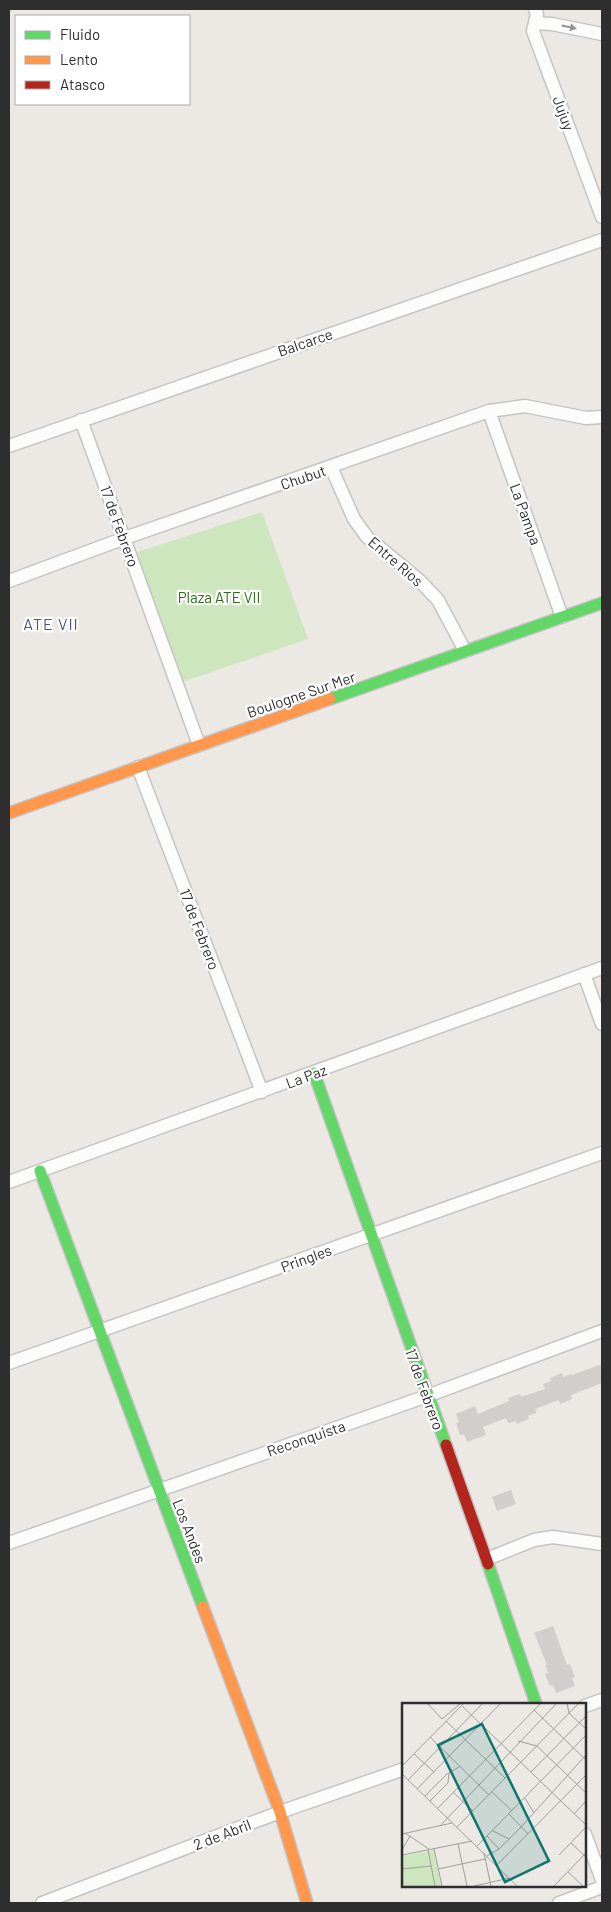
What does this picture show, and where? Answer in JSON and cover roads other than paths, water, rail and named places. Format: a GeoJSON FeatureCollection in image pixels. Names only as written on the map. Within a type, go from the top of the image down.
{"type":"FeatureCollection","features":[{"type":"Feature","properties":{"kind":"street","name":"Jujuy"},"geometry":{"type":"LineString","coordinates":[[535,9],[537,14],[533,32],[602,217]]}},
{"type":"Feature","properties":{"kind":"street"},"geometry":{"type":"LineString","coordinates":[[535,23],[552,24],[602,34]]}},
{"type":"Feature","properties":{"kind":"street","name":"Balcarce"},"geometry":{"type":"LineString","coordinates":[[9,446],[602,240]]}},
{"type":"Feature","properties":{"kind":"street","name":"Chubut"},"geometry":{"type":"LineString","coordinates":[[9,580],[489,411],[525,406],[586,418],[602,417]]}},
{"type":"Feature","properties":{"kind":"street","name":"La Pampa"},"geometry":{"type":"LineString","coordinates":[[489,411],[562,617]]}},
{"type":"Feature","properties":{"kind":"street","name":"17 de Febrero"},"geometry":{"type":"LineString","coordinates":[[81,420],[199,745]]}},
{"type":"Feature","properties":{"kind":"street","name":"Entre Ríos"},"geometry":{"type":"LineString","coordinates":[[331,467],[354,519],[367,537],[419,580],[438,600],[465,651]]}},
{"type":"Feature","properties":{"kind":"street","name":"Boulogne Sur Mer"},"geometry":{"type":"LineString","coordinates":[[9,812],[602,603]]}},
{"type":"Feature","properties":{"kind":"street","name":"17 de Febrero"},"geometry":{"type":"LineString","coordinates":[[138,767],[262,1092]]}},
{"type":"Feature","properties":{"kind":"street","name":"La Paz"},"geometry":{"type":"LineString","coordinates":[[9,1182],[602,968]]}},
{"type":"Feature","properties":{"kind":"street"},"geometry":{"type":"LineString","coordinates":[[584,974],[602,1024]]}},
{"type":"Feature","properties":{"kind":"street","name":"17 de Febrero"},"geometry":{"type":"LineString","coordinates":[[314,1073],[427,1396],[487,1559],[536,1703]]}},
{"type":"Feature","properties":{"kind":"street","name":"Pringles"},"geometry":{"type":"LineString","coordinates":[[9,1363],[602,1153]]}},
{"type":"Feature","properties":{"kind":"street","name":"Los Andes"},"geometry":{"type":"LineString","coordinates":[[40,1171],[280,1812],[307,1903]]}},
{"type":"Feature","properties":{"kind":"street","name":"Reconquista"},"geometry":{"type":"LineString","coordinates":[[9,1543],[427,1396],[602,1331]]}},
{"type":"Feature","properties":{"kind":"street"},"geometry":{"type":"LineString","coordinates":[[487,1559],[534,1540],[553,1537],[602,1544]]}},
{"type":"Feature","properties":{"kind":"street"},"geometry":{"type":"LineString","coordinates":[[586,1706],[602,1700]]}},
{"type":"Feature","properties":{"kind":"street","name":"2 de Abril"},"geometry":{"type":"LineString","coordinates":[[42,1903],[280,1812],[402,1770]]}},
{"type":"Feature","properties":{"kind":"street"},"geometry":{"type":"LineString","coordinates":[[586,1837],[602,1880]]}},
{"type":"Feature","properties":{"kind":"street"},"geometry":{"type":"LineString","coordinates":[[559,1903],[602,1887]]}},
{"type":"Feature","properties":{"kind":"district","name":"ATE VII"},"geometry":{"type":"Point","coordinates":[51,623]}},
{"type":"Feature","properties":{"kind":"park label","name":"Plaza ATE VII"},"geometry":{"type":"Point","coordinates":[219,597]}}]}
